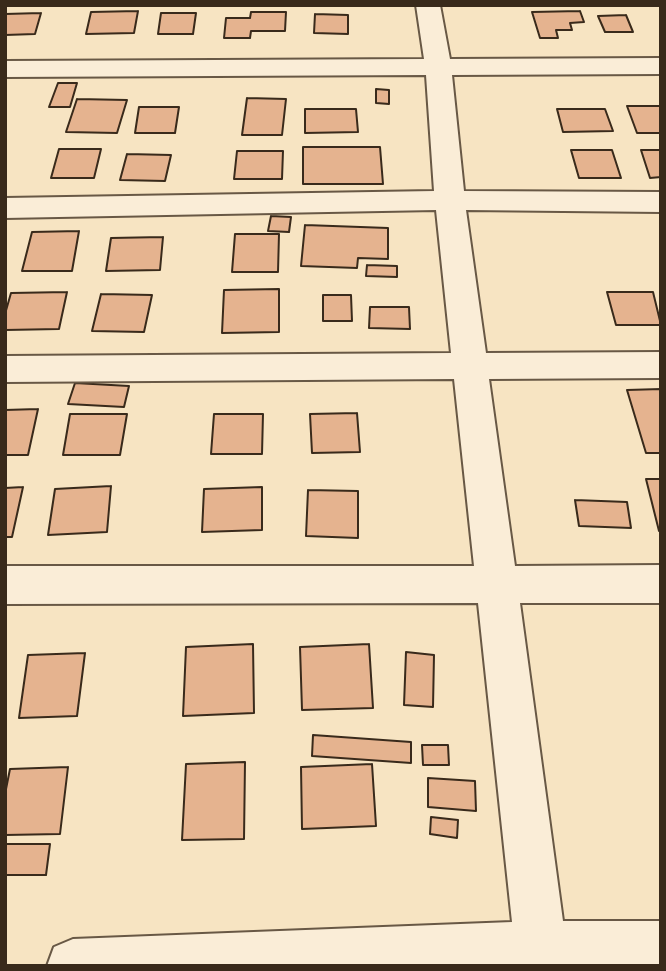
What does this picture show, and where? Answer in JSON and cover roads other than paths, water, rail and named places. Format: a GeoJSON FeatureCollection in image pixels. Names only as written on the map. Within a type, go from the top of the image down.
{"type":"FeatureCollection","features":[{"type":"Feature","properties":{"kind":"street"},"geometry":{"type":"LineString","coordinates":[[428,5],[438,67],[450,200],[542,956]]}},
{"type":"Feature","properties":{"kind":"street"},"geometry":{"type":"LineString","coordinates":[[5,69],[661,66]]}},
{"type":"Feature","properties":{"kind":"street"},"geometry":{"type":"LineString","coordinates":[[5,208],[450,200],[661,202]]}},
{"type":"Feature","properties":{"kind":"street"},"geometry":{"type":"LineString","coordinates":[[5,369],[661,365]]}},
{"type":"Feature","properties":{"kind":"street"},"geometry":{"type":"LineString","coordinates":[[5,585],[661,584]]}},
{"type":"Feature","properties":{"kind":"street"},"geometry":{"type":"LineString","coordinates":[[73,966],[542,956],[661,947]]}}]}
